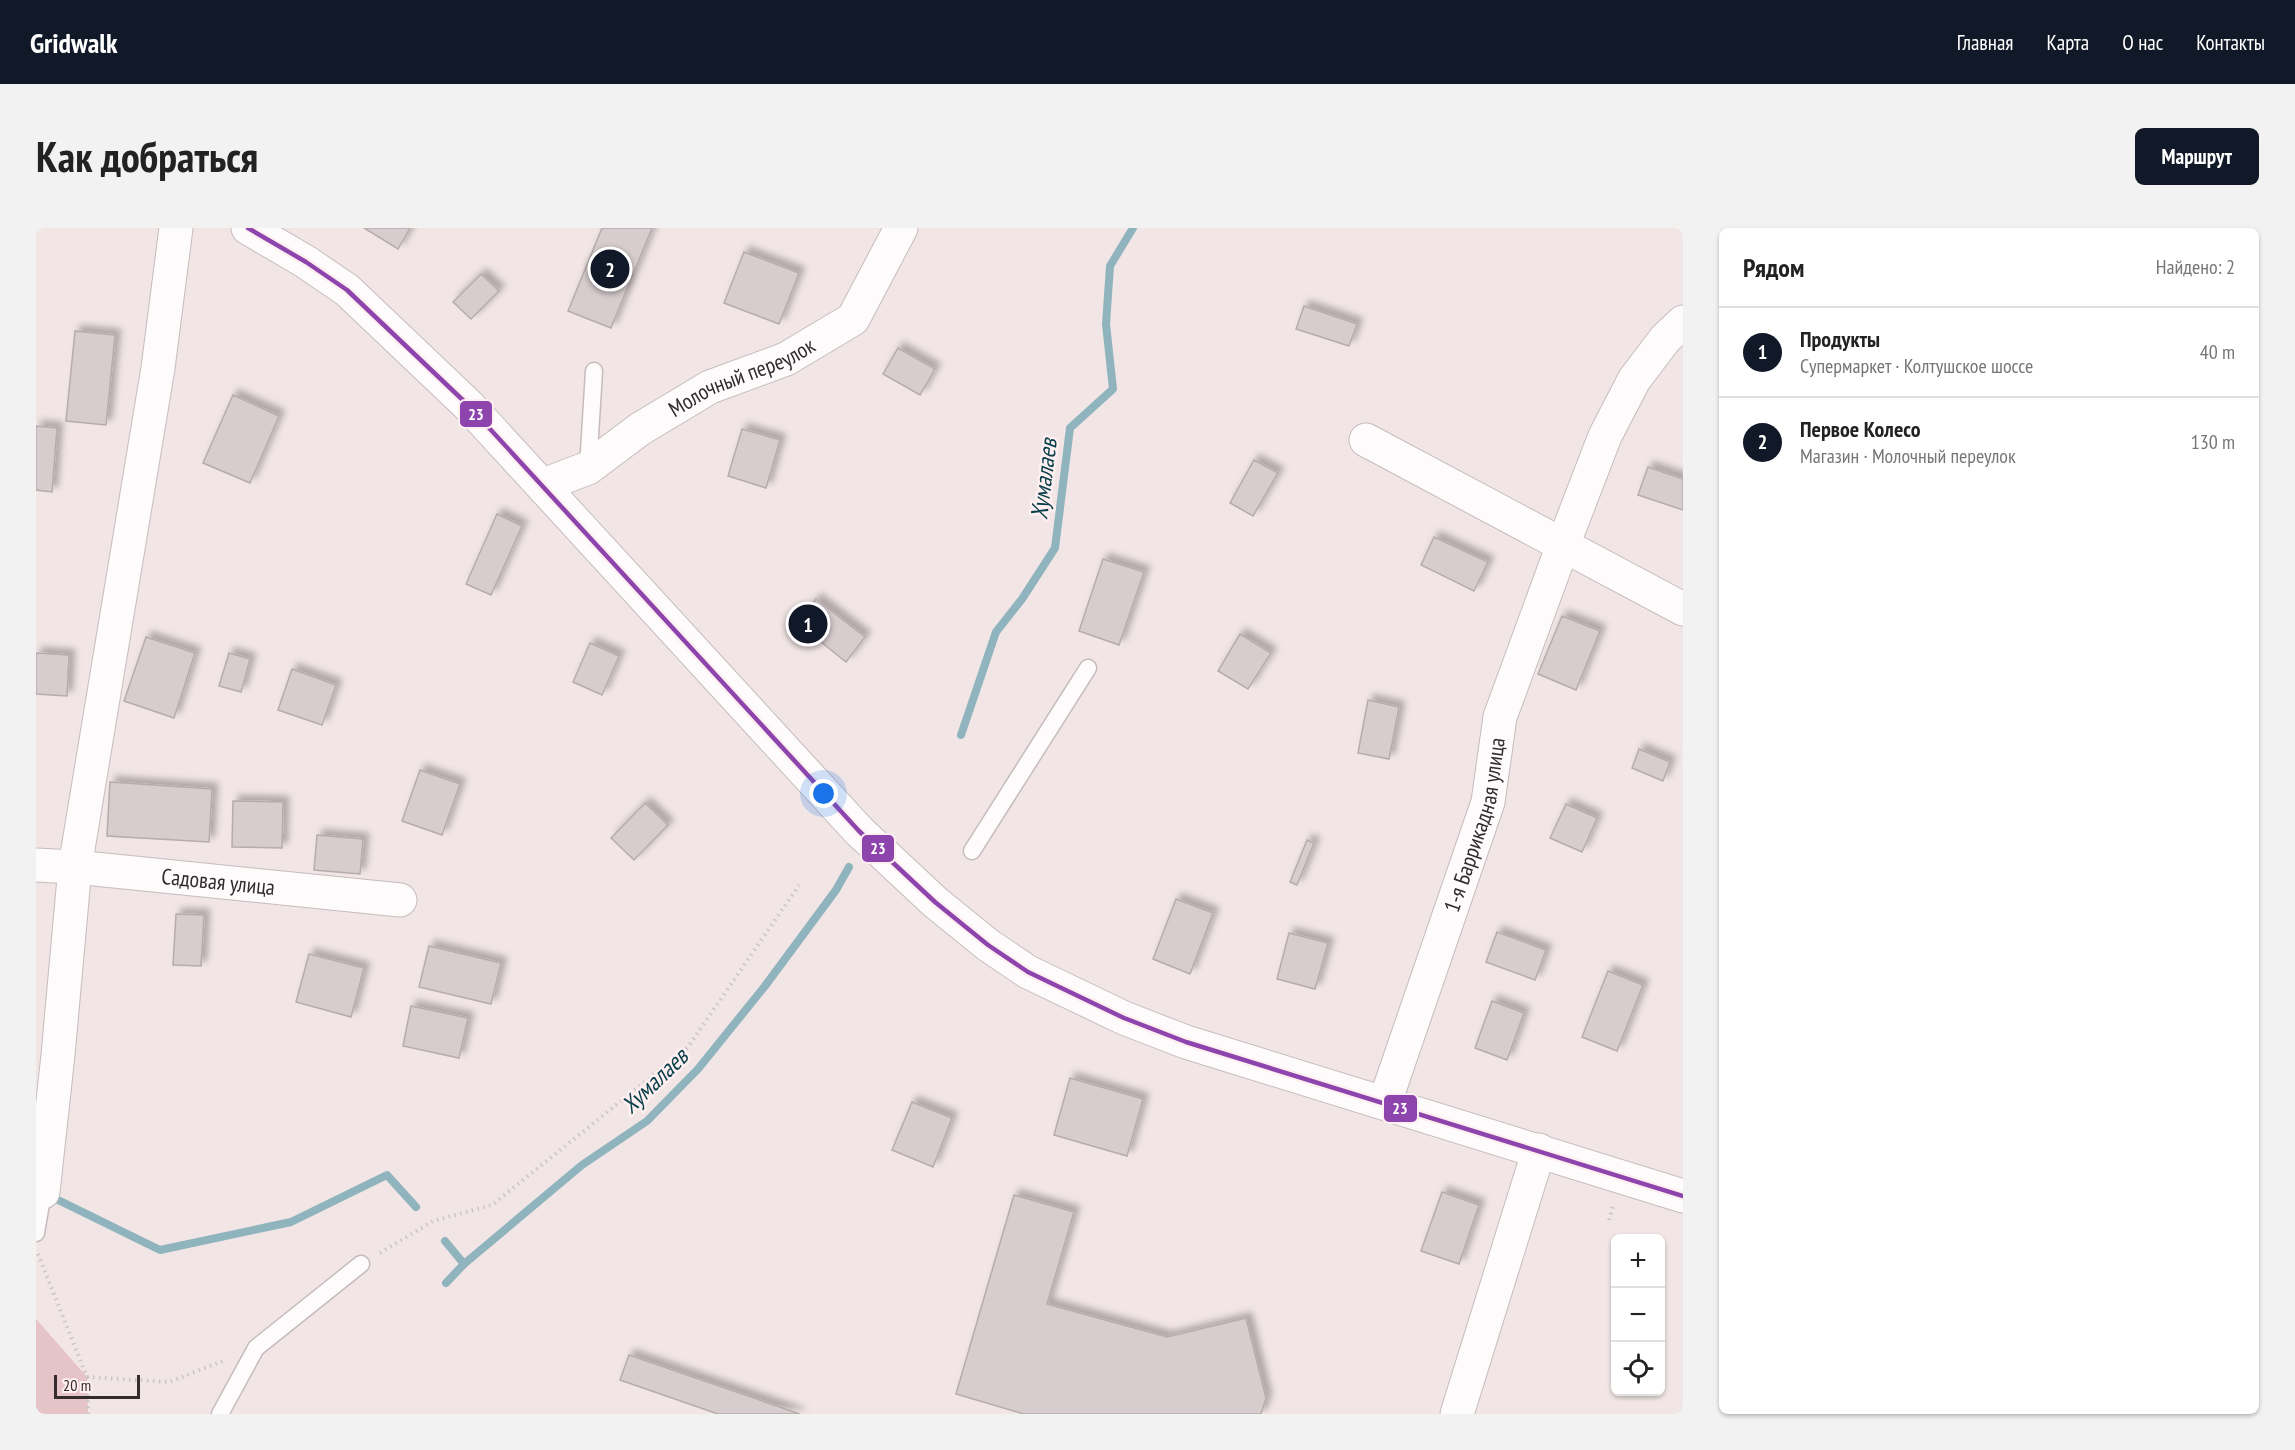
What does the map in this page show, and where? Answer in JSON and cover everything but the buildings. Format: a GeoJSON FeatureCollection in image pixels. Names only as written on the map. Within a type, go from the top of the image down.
{"type":"FeatureCollection","features":[{"type":"Feature","properties":{"kind":"street"},"geometry":{"type":"LineString","coordinates":[[43,1192],[75,867],[158,368],[176,228]]}},
{"type":"Feature","properties":{"kind":"street"},"geometry":{"type":"LineString","coordinates":[[248,228],[306,262],[347,290],[468,405],[859,831],[935,902],[988,945],[1028,972],[1124,1018],[1186,1042],[1683,1196]]}},
{"type":"Feature","properties":{"kind":"street","name":"Молочный переулок"},"geometry":{"type":"LineString","coordinates":[[546,489],[554,481],[588,468],[640,429],[710,387],[786,359],[853,319],[901,228]]}},
{"type":"Feature","properties":{"kind":"street","name":"1-я Баррикадная улица"},"geometry":{"type":"LineString","coordinates":[[1385,1102],[1488,802],[1500,717],[1563,545],[1605,436],[1634,380],[1665,339],[1683,322]]}},
{"type":"Feature","properties":{"kind":"street"},"geometry":{"type":"LineString","coordinates":[[1366,440],[1683,609]]}},
{"type":"Feature","properties":{"kind":"street","name":"Садовая улица"},"geometry":{"type":"LineString","coordinates":[[36,865],[400,900]]}},
{"type":"Feature","properties":{"kind":"street"},"geometry":{"type":"LineString","coordinates":[[1457,1414],[1539,1150]]}},
{"type":"Feature","properties":{"kind":"lane"},"geometry":{"type":"LineString","coordinates":[[588,468],[594,371]]}},
{"type":"Feature","properties":{"kind":"lane"},"geometry":{"type":"LineString","coordinates":[[972,851],[1088,668]]}},
{"type":"Feature","properties":{"kind":"lane"},"geometry":{"type":"LineString","coordinates":[[36,1233],[43,1192]]}},
{"type":"Feature","properties":{"kind":"lane"},"geometry":{"type":"LineString","coordinates":[[220,1414],[256,1348],[361,1264]]}},
{"type":"Feature","properties":{"kind":"path"},"geometry":{"type":"LineString","coordinates":[[361,1264],[433,1221],[492,1204],[688,1047],[799,885]]}},
{"type":"Feature","properties":{"kind":"path"},"geometry":{"type":"LineString","coordinates":[[36,1248],[87,1377],[88,1414]]}},
{"type":"Feature","properties":{"kind":"path"},"geometry":{"type":"LineString","coordinates":[[87,1377],[169,1382],[256,1348]]}},
{"type":"Feature","properties":{"kind":"shaded area"},"geometry":{"type":"Polygon","coordinates":[[[36,1319],[87,1377],[88,1414],[36,1414],[36,1319]]]}},
{"type":"Feature","properties":{"kind":"waterway","name":"Хумалаев"},"geometry":{"type":"LineString","coordinates":[[961,735],[996,632],[1022,599],[1055,548],[1070,428],[1113,389],[1106,324],[1110,266],[1133,228]]}},
{"type":"Feature","properties":{"kind":"waterway","name":"Хумалаев"},"geometry":{"type":"LineString","coordinates":[[446,1283],[464,1264],[582,1165],[647,1121],[698,1069],[765,986],[836,890],[849,867]]}},
{"type":"Feature","properties":{"kind":"waterway"},"geometry":{"type":"LineString","coordinates":[[48,1195],[160,1250],[291,1222],[387,1175],[416,1207]]}},
{"type":"Feature","properties":{"kind":"waterway"},"geometry":{"type":"LineString","coordinates":[[445,1241],[464,1264]]}},
{"type":"Feature","properties":{"kind":"transit line","name":"23"},"geometry":{"type":"LineString","coordinates":[[248,228],[306,262],[347,290],[468,405],[859,831],[935,902],[988,945],[1028,972],[1124,1018],[1186,1042],[1683,1196]]}},
{"type":"Feature","properties":{"kind":"place","name":"Первое Колесо"},"geometry":{"type":"Point","coordinates":[610,269]}},
{"type":"Feature","properties":{"kind":"place","name":"Продукты"},"geometry":{"type":"Point","coordinates":[808,624]}}]}
